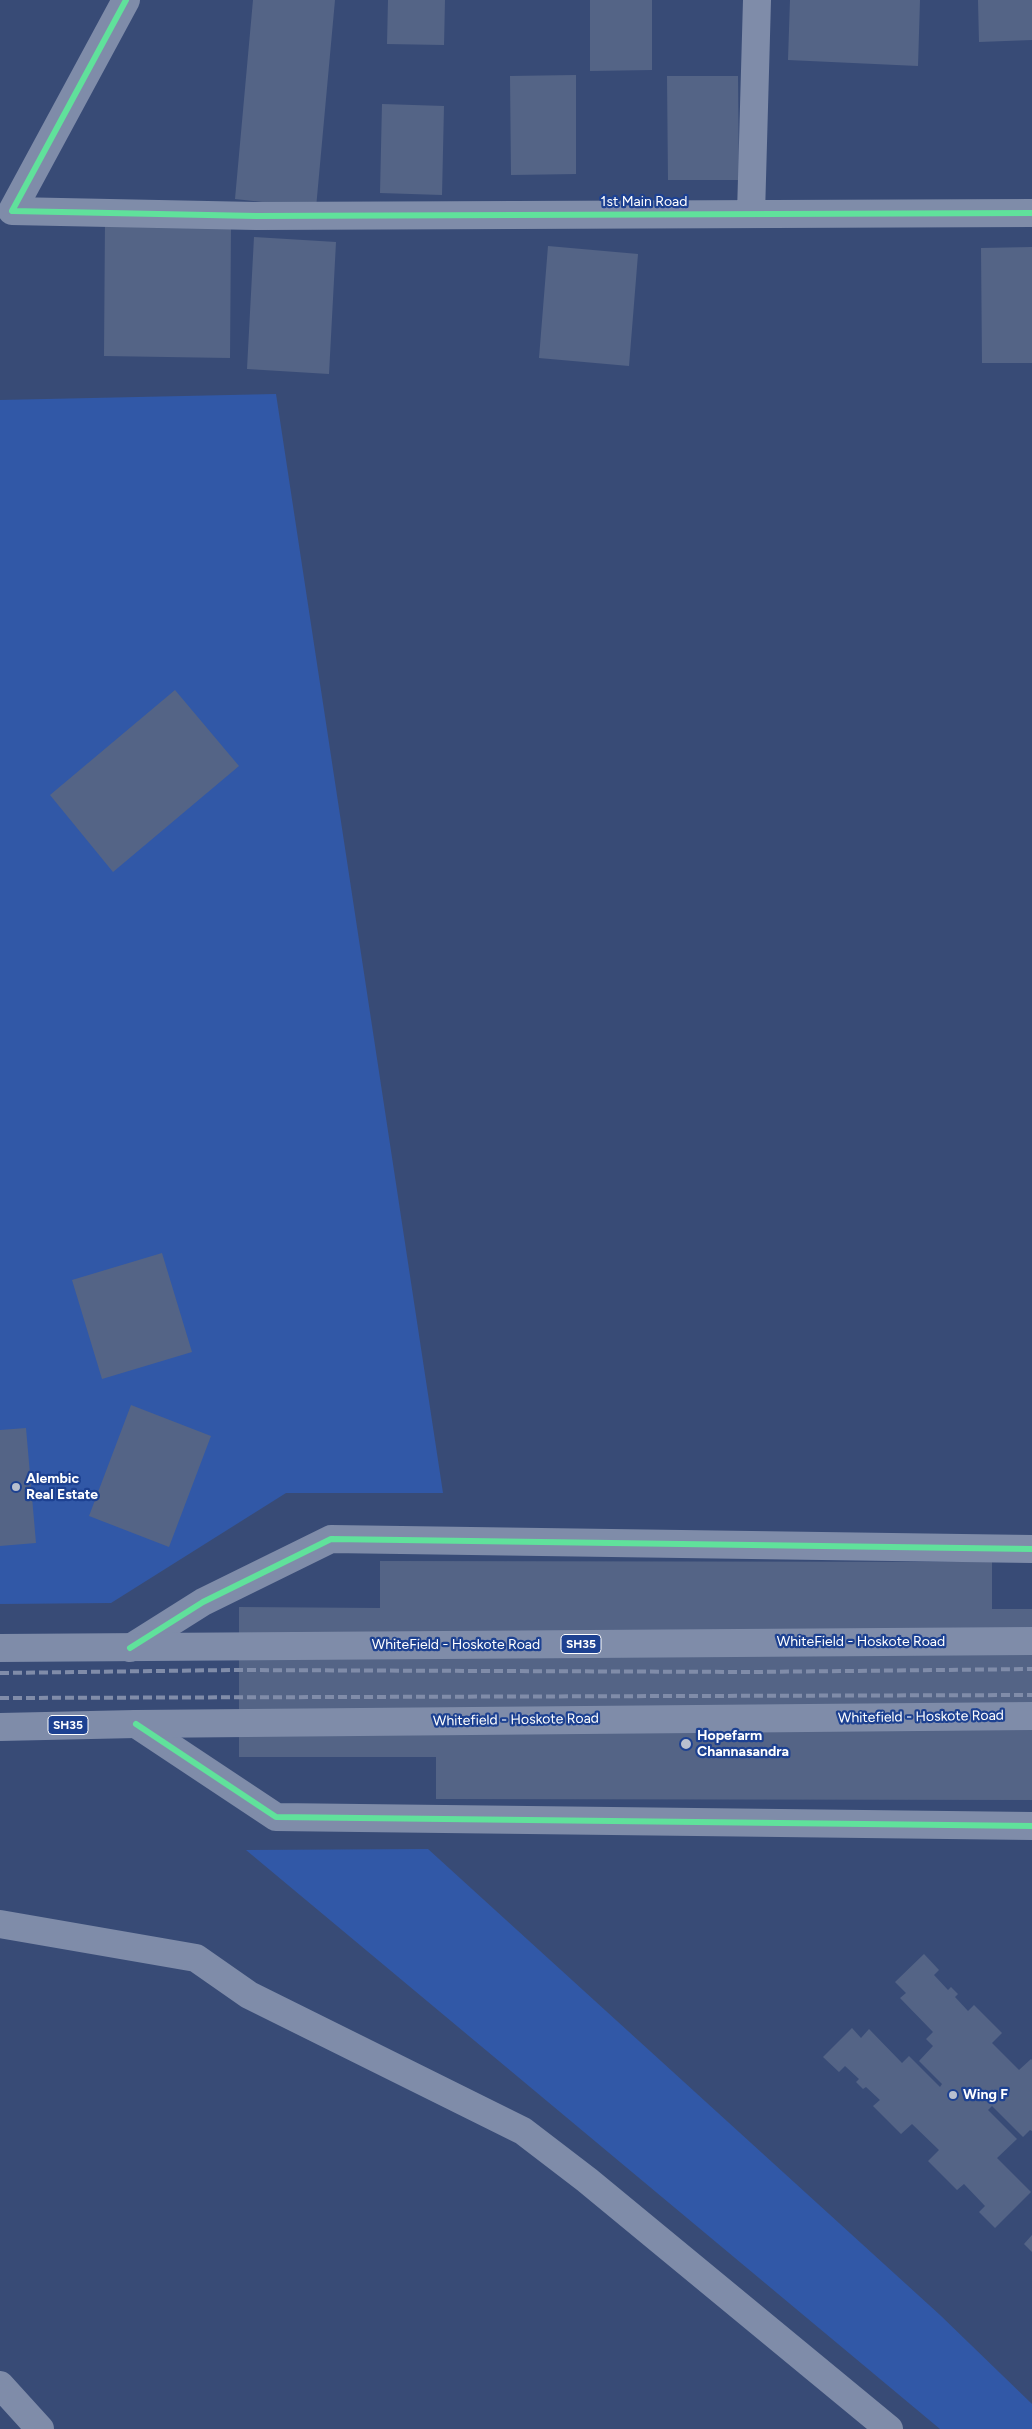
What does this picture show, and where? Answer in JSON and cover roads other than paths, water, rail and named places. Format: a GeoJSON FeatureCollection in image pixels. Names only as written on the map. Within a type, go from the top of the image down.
{"type":"FeatureCollection","features":[{"type":"Feature","properties":{"kind":"street","name":"1st Main Road"},"geometry":{"type":"LineString","coordinates":[[126,0],[12,211],[256,216],[1032,213]]}},
{"type":"Feature","properties":{"kind":"street"},"geometry":{"type":"LineString","coordinates":[[751,214],[757,0]]}},
{"type":"Feature","properties":{"kind":"street"},"geometry":{"type":"LineString","coordinates":[[130,1648],[203,1602],[331,1539],[1032,1549]]}},
{"type":"Feature","properties":{"kind":"street","name":"WhiteField - Hoskote Road"},"geometry":{"type":"LineString","coordinates":[[0,1648],[1032,1641]]}},
{"type":"Feature","properties":{"kind":"street","name":"Whitefield - Hoskote Road"},"geometry":{"type":"LineString","coordinates":[[0,1727],[136,1724],[1032,1716]]}},
{"type":"Feature","properties":{"kind":"street"},"geometry":{"type":"LineString","coordinates":[[136,1724],[276,1817],[1032,1826]]}},
{"type":"Feature","properties":{"kind":"street"},"geometry":{"type":"LineString","coordinates":[[0,1924],[196,1958],[249,1995],[523,2131],[588,2180],[889,2429]]}},
{"type":"Feature","properties":{"kind":"street"},"geometry":{"type":"LineString","coordinates":[[0,2385],[40,2429]]}},
{"type":"Feature","properties":{"kind":"railway"},"geometry":{"type":"LineString","coordinates":[[0,1673],[233,1670],[754,1672],[1032,1669]]}},
{"type":"Feature","properties":{"kind":"railway"},"geometry":{"type":"LineString","coordinates":[[0,1698],[1032,1695]]}},
{"type":"Feature","properties":{"kind":"place","name":"Alembic Real Estate"},"geometry":{"type":"Point","coordinates":[16,1487]}},
{"type":"Feature","properties":{"kind":"place","name":"Hopefarm Channasandra"},"geometry":{"type":"Point","coordinates":[686,1744]}},
{"type":"Feature","properties":{"kind":"place","name":"Wing F"},"geometry":{"type":"Point","coordinates":[953,2095]}}]}
